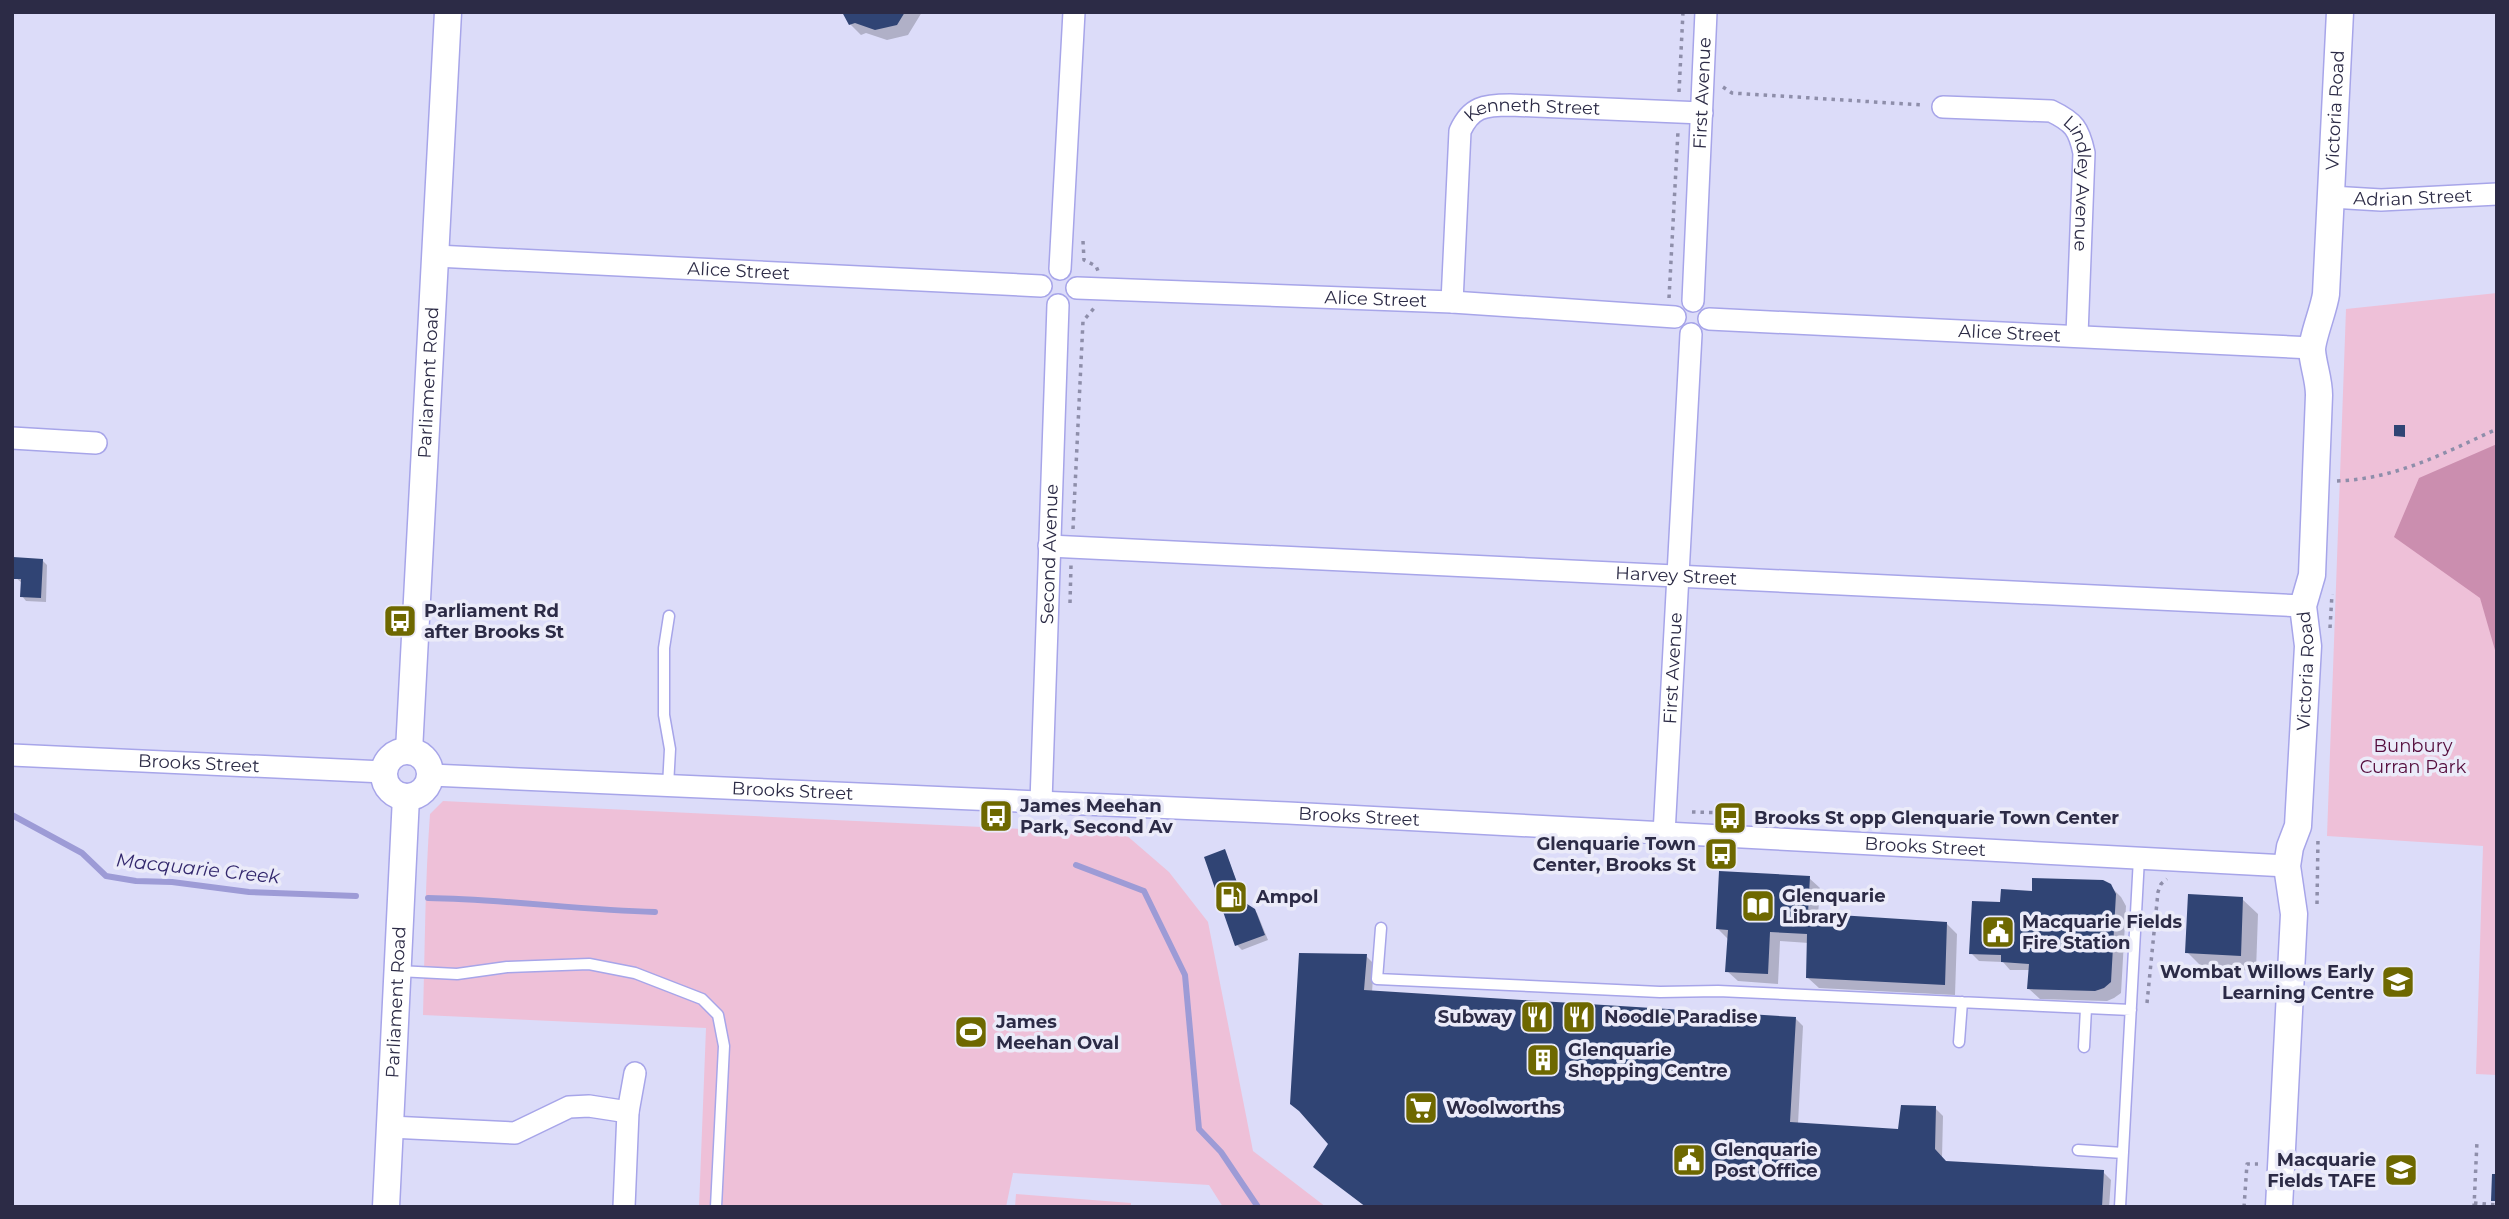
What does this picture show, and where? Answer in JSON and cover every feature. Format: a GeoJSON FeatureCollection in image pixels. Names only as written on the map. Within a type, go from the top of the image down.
{"type":"FeatureCollection","features":[{"type":"Feature","properties":{"kind":"street","name":"Parliament Road"},"geometry":{"type":"LineString","coordinates":[[409,751],[448,12]]}},
{"type":"Feature","properties":{"kind":"street"},"geometry":{"type":"LineString","coordinates":[[1060,269],[1074,12]]}},
{"type":"Feature","properties":{"kind":"street","name":"First Avenue"},"geometry":{"type":"LineString","coordinates":[[1693,301],[1706,12]]}},
{"type":"Feature","properties":{"kind":"street","name":"Victoria Road"},"geometry":{"type":"LineString","coordinates":[[2279,1207],[2294,914],[2287,866],[2290,847],[2298,826],[2308,646],[2303,606],[2312,575],[2319,395],[2312,348],[2326,294],[2340,12]]}},
{"type":"Feature","properties":{"kind":"street","name":"Kenneth Street"},"geometry":{"type":"LineString","coordinates":[[1452,302],[1460,131],[1467,116],[1487,105],[1702,113]]}},
{"type":"Feature","properties":{"kind":"street","name":"Lindley Avenue"},"geometry":{"type":"LineString","coordinates":[[1943,107],[2051,111],[2066,118],[2079,133],[2084,153],[2077,335]]}},
{"type":"Feature","properties":{"kind":"street","name":"Adrian Street"},"geometry":{"type":"LineString","coordinates":[[2331,197],[2381,200],[2497,194]]}},
{"type":"Feature","properties":{"kind":"street","name":"Alice Street"},"geometry":{"type":"LineString","coordinates":[[436,256],[1041,286]]}},
{"type":"Feature","properties":{"kind":"street"},"geometry":{"type":"LineString","coordinates":[[1060,269],[1073,275],[1077,288],[1071,301],[1058,305],[1046,299],[1041,286],[1047,274],[1060,269]]}},
{"type":"Feature","properties":{"kind":"street","name":"Alice Street"},"geometry":{"type":"LineString","coordinates":[[1077,288],[1672,308]]}},
{"type":"Feature","properties":{"kind":"street"},"geometry":{"type":"LineString","coordinates":[[1693,301],[1704,306],[1709,318],[1703,330],[1691,334],[1682,331],[1672,308],[1693,301]]}},
{"type":"Feature","properties":{"kind":"street","name":"Second Avenue"},"geometry":{"type":"LineString","coordinates":[[1041,802],[1058,305]]}},
{"type":"Feature","properties":{"kind":"street","name":"Alice Street"},"geometry":{"type":"LineString","coordinates":[[1709,318],[2312,348]]}},
{"type":"Feature","properties":{"kind":"street","name":"First Avenue"},"geometry":{"type":"LineString","coordinates":[[1664,834],[1691,334]]}},
{"type":"Feature","properties":{"kind":"street"},"geometry":{"type":"LineString","coordinates":[[12,438],[96,443]]}},
{"type":"Feature","properties":{"kind":"street","name":"Harvey Street"},"geometry":{"type":"LineString","coordinates":[[1049,546],[2303,606]]}},
{"type":"Feature","properties":{"kind":"street"},"geometry":{"type":"LineString","coordinates":[[409,751],[425,758],[431,775],[423,791],[406,797],[390,789],[384,772],[392,756],[409,751]]}},
{"type":"Feature","properties":{"kind":"street","name":"Brooks Street"},"geometry":{"type":"LineString","coordinates":[[12,755],[384,772]]}},
{"type":"Feature","properties":{"kind":"street","name":"Brooks Street"},"geometry":{"type":"LineString","coordinates":[[431,775],[1041,802],[2287,866]]}},
{"type":"Feature","properties":{"kind":"street","name":"Parliament Road"},"geometry":{"type":"LineString","coordinates":[[386,1207],[406,797]]}},
{"type":"Feature","properties":{"kind":"street"},"geometry":{"type":"LineString","coordinates":[[624,1207],[628,1112],[635,1073]]}},
{"type":"Feature","properties":{"kind":"street"},"geometry":{"type":"LineString","coordinates":[[390,1127],[515,1133],[569,1107],[589,1106],[628,1112]]}},
{"type":"Feature","properties":{"kind":"lane"},"geometry":{"type":"LineString","coordinates":[[668,786],[670,749],[664,715],[664,648],[669,617]]}},
{"type":"Feature","properties":{"kind":"lane"},"geometry":{"type":"LineString","coordinates":[[2120,1207],[2139,858]]}},
{"type":"Feature","properties":{"kind":"lane"},"geometry":{"type":"LineString","coordinates":[[1381,928],[1377,979],[2131,1010]]}},
{"type":"Feature","properties":{"kind":"lane"},"geometry":{"type":"LineString","coordinates":[[398,971],[415,974],[457,974],[507,967],[589,964],[635,973],[702,999],[719,1015],[724,1046],[716,1207]]}},
{"type":"Feature","properties":{"kind":"lane"},"geometry":{"type":"LineString","coordinates":[[1959,1042],[1962,1002]]}},
{"type":"Feature","properties":{"kind":"lane"},"geometry":{"type":"LineString","coordinates":[[2084,1047],[2086,1008]]}},
{"type":"Feature","properties":{"kind":"lane"},"geometry":{"type":"LineString","coordinates":[[2078,1150],[2123,1153]]}},
{"type":"Feature","properties":{"kind":"path"},"geometry":{"type":"LineString","coordinates":[[1672,308],[1683,12]]}},
{"type":"Feature","properties":{"kind":"path"},"geometry":{"type":"LineString","coordinates":[[1721,86],[1732,93],[1943,107]]}},
{"type":"Feature","properties":{"kind":"path"},"geometry":{"type":"LineString","coordinates":[[1083,253],[1084,260],[1096,266],[1098,274]]}},
{"type":"Feature","properties":{"kind":"path"},"geometry":{"type":"LineString","coordinates":[[1083,321],[1096,304]]}},
{"type":"Feature","properties":{"kind":"path"},"geometry":{"type":"LineString","coordinates":[[2337,481],[2375,478],[2410,467],[2497,429]]}},
{"type":"Feature","properties":{"kind":"path"},"geometry":{"type":"LineString","coordinates":[[2330,634],[2332,593]]}},
{"type":"Feature","properties":{"kind":"path"},"geometry":{"type":"LineString","coordinates":[[1692,812],[1726,813]]}},
{"type":"Feature","properties":{"kind":"path"},"geometry":{"type":"LineString","coordinates":[[2316,915],[2318,832]]}},
{"type":"Feature","properties":{"kind":"path"},"geometry":{"type":"LineString","coordinates":[[2477,1141],[2474,1205],[2497,1205]]}},
{"type":"Feature","properties":{"kind":"path"},"geometry":{"type":"LineString","coordinates":[[2244,1207],[2248,1164],[2258,1164]]}},
{"type":"Feature","properties":{"kind":"green space","name":"Bunbury Curran Park"},"geometry":{"type":"Polygon","coordinates":[[[2497,293],[2497,1075],[2476,1074],[2483,846],[2327,836],[2346,309],[2497,293]]]}},
{"type":"Feature","properties":{"kind":"green space"},"geometry":{"type":"Polygon","coordinates":[[[443,801],[1125,834],[1169,872],[1208,922],[1253,1151],[1326,1207],[1223,1207],[1209,1185],[1013,1173],[1006,1207],[699,1207],[706,1028],[423,1015],[430,814],[443,801]]]}},
{"type":"Feature","properties":{"kind":"green space"},"geometry":{"type":"Polygon","coordinates":[[[1016,1194],[1131,1203],[1131,1207],[1015,1207],[1016,1194]]]}},
{"type":"Feature","properties":{"kind":"shaded area"},"geometry":{"type":"Polygon","coordinates":[[[2497,444],[2497,657],[2480,598],[2394,537],[2419,478],[2497,444]]]}},
{"type":"Feature","properties":{"kind":"building"},"geometry":{"type":"Polygon","coordinates":[[[842,12],[905,12],[897,25],[875,30],[855,23],[849,25],[842,12]]]}},
{"type":"Feature","properties":{"kind":"building"},"geometry":{"type":"Polygon","coordinates":[[[2394,425],[2405,425],[2405,437],[2394,436],[2394,425]]]}},
{"type":"Feature","properties":{"kind":"building"},"geometry":{"type":"Polygon","coordinates":[[[13,557],[43,559],[41,598],[20,597],[21,579],[14,579],[13,557]]]}},
{"type":"Feature","properties":{"kind":"building"},"geometry":{"type":"Polygon","coordinates":[[[1225,849],[1244,902],[1255,909],[1265,935],[1235,946],[1204,857],[1225,849]]]}},
{"type":"Feature","properties":{"kind":"building"},"geometry":{"type":"Polygon","coordinates":[[[1719,871],[1810,876],[1808,913],[1947,922],[1945,985],[1806,978],[1807,934],[1770,932],[1768,974],[1725,972],[1728,930],[1716,929],[1719,871]]]}},
{"type":"Feature","properties":{"kind":"building"},"geometry":{"type":"Polygon","coordinates":[[[2032,878],[2103,880],[2111,884],[2116,894],[2111,982],[2104,988],[2095,991],[2027,989],[2029,964],[2001,962],[2001,955],[1969,954],[1972,901],[2000,902],[2001,889],[2032,891],[2032,878]]]}},
{"type":"Feature","properties":{"kind":"building"},"geometry":{"type":"Polygon","coordinates":[[[2188,894],[2243,897],[2241,956],[2185,953],[2188,894]]]}},
{"type":"Feature","properties":{"kind":"building","name":"Glenquarie Shopping Centre"},"geometry":{"type":"Polygon","coordinates":[[[1299,953],[1367,954],[1364,990],[1796,1017],[1790,1122],[1898,1129],[1901,1105],[1936,1106],[1935,1149],[1946,1161],[2104,1170],[2102,1207],[1366,1207],[1313,1167],[1328,1144],[1290,1104],[1299,953]]]}},
{"type":"Feature","properties":{"kind":"building"},"geometry":{"type":"Polygon","coordinates":[[[2492,1174],[2497,1174],[2497,1201],[2491,1201],[2492,1174]]]}},
{"type":"Feature","properties":{"kind":"waterway","name":"Macquarie Creek"},"geometry":{"type":"LineString","coordinates":[[12,815],[82,853],[106,876],[249,892],[356,896]]}},
{"type":"Feature","properties":{"kind":"waterway","name":"Macquarie Creek"},"geometry":{"type":"LineString","coordinates":[[1076,865],[1144,891],[1185,975],[1199,1129],[1221,1152],[1258,1207]]}},
{"type":"Feature","properties":{"kind":"waterway","name":"Macquarie Creek"},"geometry":{"type":"LineString","coordinates":[[428,898],[655,912]]}},
{"type":"Feature","properties":{"kind":"place","name":"Parliament Rd after Brooks St"},"geometry":{"type":"Point","coordinates":[400,621]}},
{"type":"Feature","properties":{"kind":"place","name":"James Meehan Park, Second Av"},"geometry":{"type":"Point","coordinates":[996,816]}},
{"type":"Feature","properties":{"kind":"place","name":"Brooks St opp Glenquarie Town Center"},"geometry":{"type":"Point","coordinates":[1730,818]}},
{"type":"Feature","properties":{"kind":"place","name":"Glenquarie Town Center, Brooks St"},"geometry":{"type":"Point","coordinates":[1721,854]}},
{"type":"Feature","properties":{"kind":"place","name":"Ampol"},"geometry":{"type":"Point","coordinates":[1231,897]}},
{"type":"Feature","properties":{"kind":"place","name":"Glenquarie Library"},"geometry":{"type":"Point","coordinates":[1758,906]}},
{"type":"Feature","properties":{"kind":"place","name":"Macquarie Fields Fire Station"},"geometry":{"type":"Point","coordinates":[1998,932]}},
{"type":"Feature","properties":{"kind":"place","name":"Wombat Willows Early Learning Centre"},"geometry":{"type":"Point","coordinates":[2398,982]}},
{"type":"Feature","properties":{"kind":"place","name":"Subway"},"geometry":{"type":"Point","coordinates":[1537,1017]}},
{"type":"Feature","properties":{"kind":"place","name":"Noodle Paradise"},"geometry":{"type":"Point","coordinates":[1579,1017]}},
{"type":"Feature","properties":{"kind":"place","name":"James Meehan Oval"},"geometry":{"type":"Point","coordinates":[971,1032]}},
{"type":"Feature","properties":{"kind":"place","name":"Glenquarie Shopping Centre"},"geometry":{"type":"Point","coordinates":[1543,1060]}},
{"type":"Feature","properties":{"kind":"place","name":"Woolworths"},"geometry":{"type":"Point","coordinates":[1421,1108]}},
{"type":"Feature","properties":{"kind":"place","name":"Glenquarie Post Office"},"geometry":{"type":"Point","coordinates":[1689,1160]}},
{"type":"Feature","properties":{"kind":"place","name":"Macquarie Fields TAFE"},"geometry":{"type":"Point","coordinates":[2401,1170]}}]}
